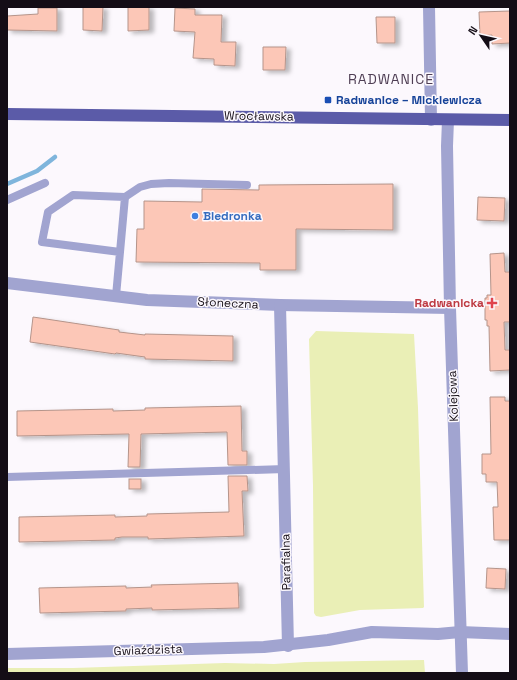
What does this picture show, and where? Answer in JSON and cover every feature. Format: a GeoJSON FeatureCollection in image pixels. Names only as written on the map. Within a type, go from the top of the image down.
{"type":"FeatureCollection","features":[{"type":"Feature","properties":{"kind":"main road","name":"Wrocławska"},"geometry":{"type":"LineString","coordinates":[[7,114],[510,120]]}},
{"type":"Feature","properties":{"kind":"street"},"geometry":{"type":"LineString","coordinates":[[429,7],[431,120]]}},
{"type":"Feature","properties":{"kind":"street","name":"Kolejowa"},"geometry":{"type":"LineString","coordinates":[[448,120],[447,146],[450,308],[462,673]]}},
{"type":"Feature","properties":{"kind":"street","name":"Słoneczna"},"geometry":{"type":"LineString","coordinates":[[7,283],[148,300],[280,305],[450,308]]}},
{"type":"Feature","properties":{"kind":"street","name":"Parafialna"},"geometry":{"type":"LineString","coordinates":[[280,305],[288,646]]}},
{"type":"Feature","properties":{"kind":"street"},"geometry":{"type":"LineString","coordinates":[[288,646],[372,632],[438,634],[460,632],[510,634]]}},
{"type":"Feature","properties":{"kind":"street","name":"Gwiaździsta"},"geometry":{"type":"LineString","coordinates":[[7,654],[288,646]]}},
{"type":"Feature","properties":{"kind":"lane"},"geometry":{"type":"LineString","coordinates":[[7,200],[28,192],[45,183]]}},
{"type":"Feature","properties":{"kind":"lane"},"geometry":{"type":"LineString","coordinates":[[120,252],[42,242],[48,212],[73,195],[125,198],[140,187],[151,184],[247,185]]}},
{"type":"Feature","properties":{"kind":"lane"},"geometry":{"type":"LineString","coordinates":[[116,296],[125,198]]}},
{"type":"Feature","properties":{"kind":"lane"},"geometry":{"type":"LineString","coordinates":[[7,477],[285,470]]}},
{"type":"Feature","properties":{"kind":"green space"},"geometry":{"type":"Polygon","coordinates":[[[316,331],[414,334],[418,408],[423,608],[360,610],[321,617],[316,616],[314,613],[313,486],[309,339],[316,331]]]}},
{"type":"Feature","properties":{"kind":"green space"},"geometry":{"type":"Polygon","coordinates":[[[424,660],[425,673],[7,673],[7,668],[73,668],[225,663],[274,664],[424,660]]]}},
{"type":"Feature","properties":{"kind":"building"},"geometry":{"type":"Polygon","coordinates":[[[83,7],[103,7],[102,31],[83,30],[83,7]]]}},
{"type":"Feature","properties":{"kind":"building"},"geometry":{"type":"Polygon","coordinates":[[[128,7],[149,7],[149,30],[128,31],[128,7]]]}},
{"type":"Feature","properties":{"kind":"building"},"geometry":{"type":"Polygon","coordinates":[[[38,8],[57,8],[57,31],[7,30],[7,16],[38,14],[38,8]]]}},
{"type":"Feature","properties":{"kind":"building"},"geometry":{"type":"Polygon","coordinates":[[[175,8],[195,9],[195,15],[222,15],[221,42],[236,42],[235,66],[214,65],[214,59],[193,58],[195,32],[174,31],[175,8]]]}},
{"type":"Feature","properties":{"kind":"building"},"geometry":{"type":"Polygon","coordinates":[[[510,11],[510,43],[492,44],[492,35],[480,36],[479,12],[510,11]]]}},
{"type":"Feature","properties":{"kind":"building"},"geometry":{"type":"Polygon","coordinates":[[[376,17],[395,17],[395,43],[377,43],[376,17]]]}},
{"type":"Feature","properties":{"kind":"building"},"geometry":{"type":"Polygon","coordinates":[[[263,47],[286,47],[285,70],[263,70],[263,47]]]}},
{"type":"Feature","properties":{"kind":"building"},"geometry":{"type":"Polygon","coordinates":[[[393,184],[393,230],[296,229],[296,270],[260,270],[260,263],[136,262],[137,229],[144,229],[144,201],[202,202],[202,189],[259,190],[259,185],[393,184]]]}},
{"type":"Feature","properties":{"kind":"building"},"geometry":{"type":"Polygon","coordinates":[[[478,197],[505,198],[504,221],[477,220],[478,197]]]}},
{"type":"Feature","properties":{"kind":"building"},"geometry":{"type":"Polygon","coordinates":[[[504,253],[505,272],[510,272],[510,322],[504,322],[505,350],[510,350],[510,370],[490,371],[489,326],[487,326],[487,320],[485,320],[485,298],[487,298],[487,295],[491,295],[490,254],[504,253]]]}},
{"type":"Feature","properties":{"kind":"building"},"geometry":{"type":"Polygon","coordinates":[[[33,317],[145,335],[233,336],[233,361],[145,359],[145,357],[30,342],[33,317]]]}},
{"type":"Feature","properties":{"kind":"building"},"geometry":{"type":"Polygon","coordinates":[[[490,397],[505,397],[505,401],[510,401],[510,540],[494,540],[493,507],[498,507],[497,482],[486,482],[486,474],[482,474],[482,454],[491,454],[490,397]]]}},
{"type":"Feature","properties":{"kind":"building"},"geometry":{"type":"Polygon","coordinates":[[[241,406],[242,451],[247,451],[247,465],[228,465],[227,432],[141,434],[140,467],[128,467],[129,434],[17,436],[17,411],[113,409],[113,411],[145,410],[145,408],[241,406]]]}},
{"type":"Feature","properties":{"kind":"building"},"geometry":{"type":"Polygon","coordinates":[[[228,476],[247,476],[248,491],[242,491],[244,536],[148,539],[148,537],[122,537],[115,538],[115,540],[19,542],[19,517],[115,515],[115,517],[147,516],[147,514],[229,512],[228,476]]]}},
{"type":"Feature","properties":{"kind":"building"},"geometry":{"type":"Polygon","coordinates":[[[129,479],[141,479],[141,489],[129,489],[129,479]]]}},
{"type":"Feature","properties":{"kind":"building"},"geometry":{"type":"Polygon","coordinates":[[[487,568],[506,569],[505,589],[486,588],[487,568]]]}},
{"type":"Feature","properties":{"kind":"building"},"geometry":{"type":"Polygon","coordinates":[[[238,583],[239,608],[152,610],[152,608],[126,609],[126,611],[40,613],[39,588],[126,586],[126,588],[152,587],[151,585],[238,583]]]}},
{"type":"Feature","properties":{"kind":"waterway"},"geometry":{"type":"LineString","coordinates":[[7,184],[37,171],[55,157]]}},
{"type":"Feature","properties":{"kind":"place","name":"Radwanice – Mickiewicza"},"geometry":{"type":"Point","coordinates":[328,100]}},
{"type":"Feature","properties":{"kind":"place","name":"Biedronka"},"geometry":{"type":"Point","coordinates":[195,216]}},
{"type":"Feature","properties":{"kind":"place","name":"Radwanicka"},"geometry":{"type":"Point","coordinates":[492,303]}},
{"type":"Feature","properties":{"kind":"district","name":"RADWANICE"},"geometry":{"type":"Point","coordinates":[391,79]}}]}
